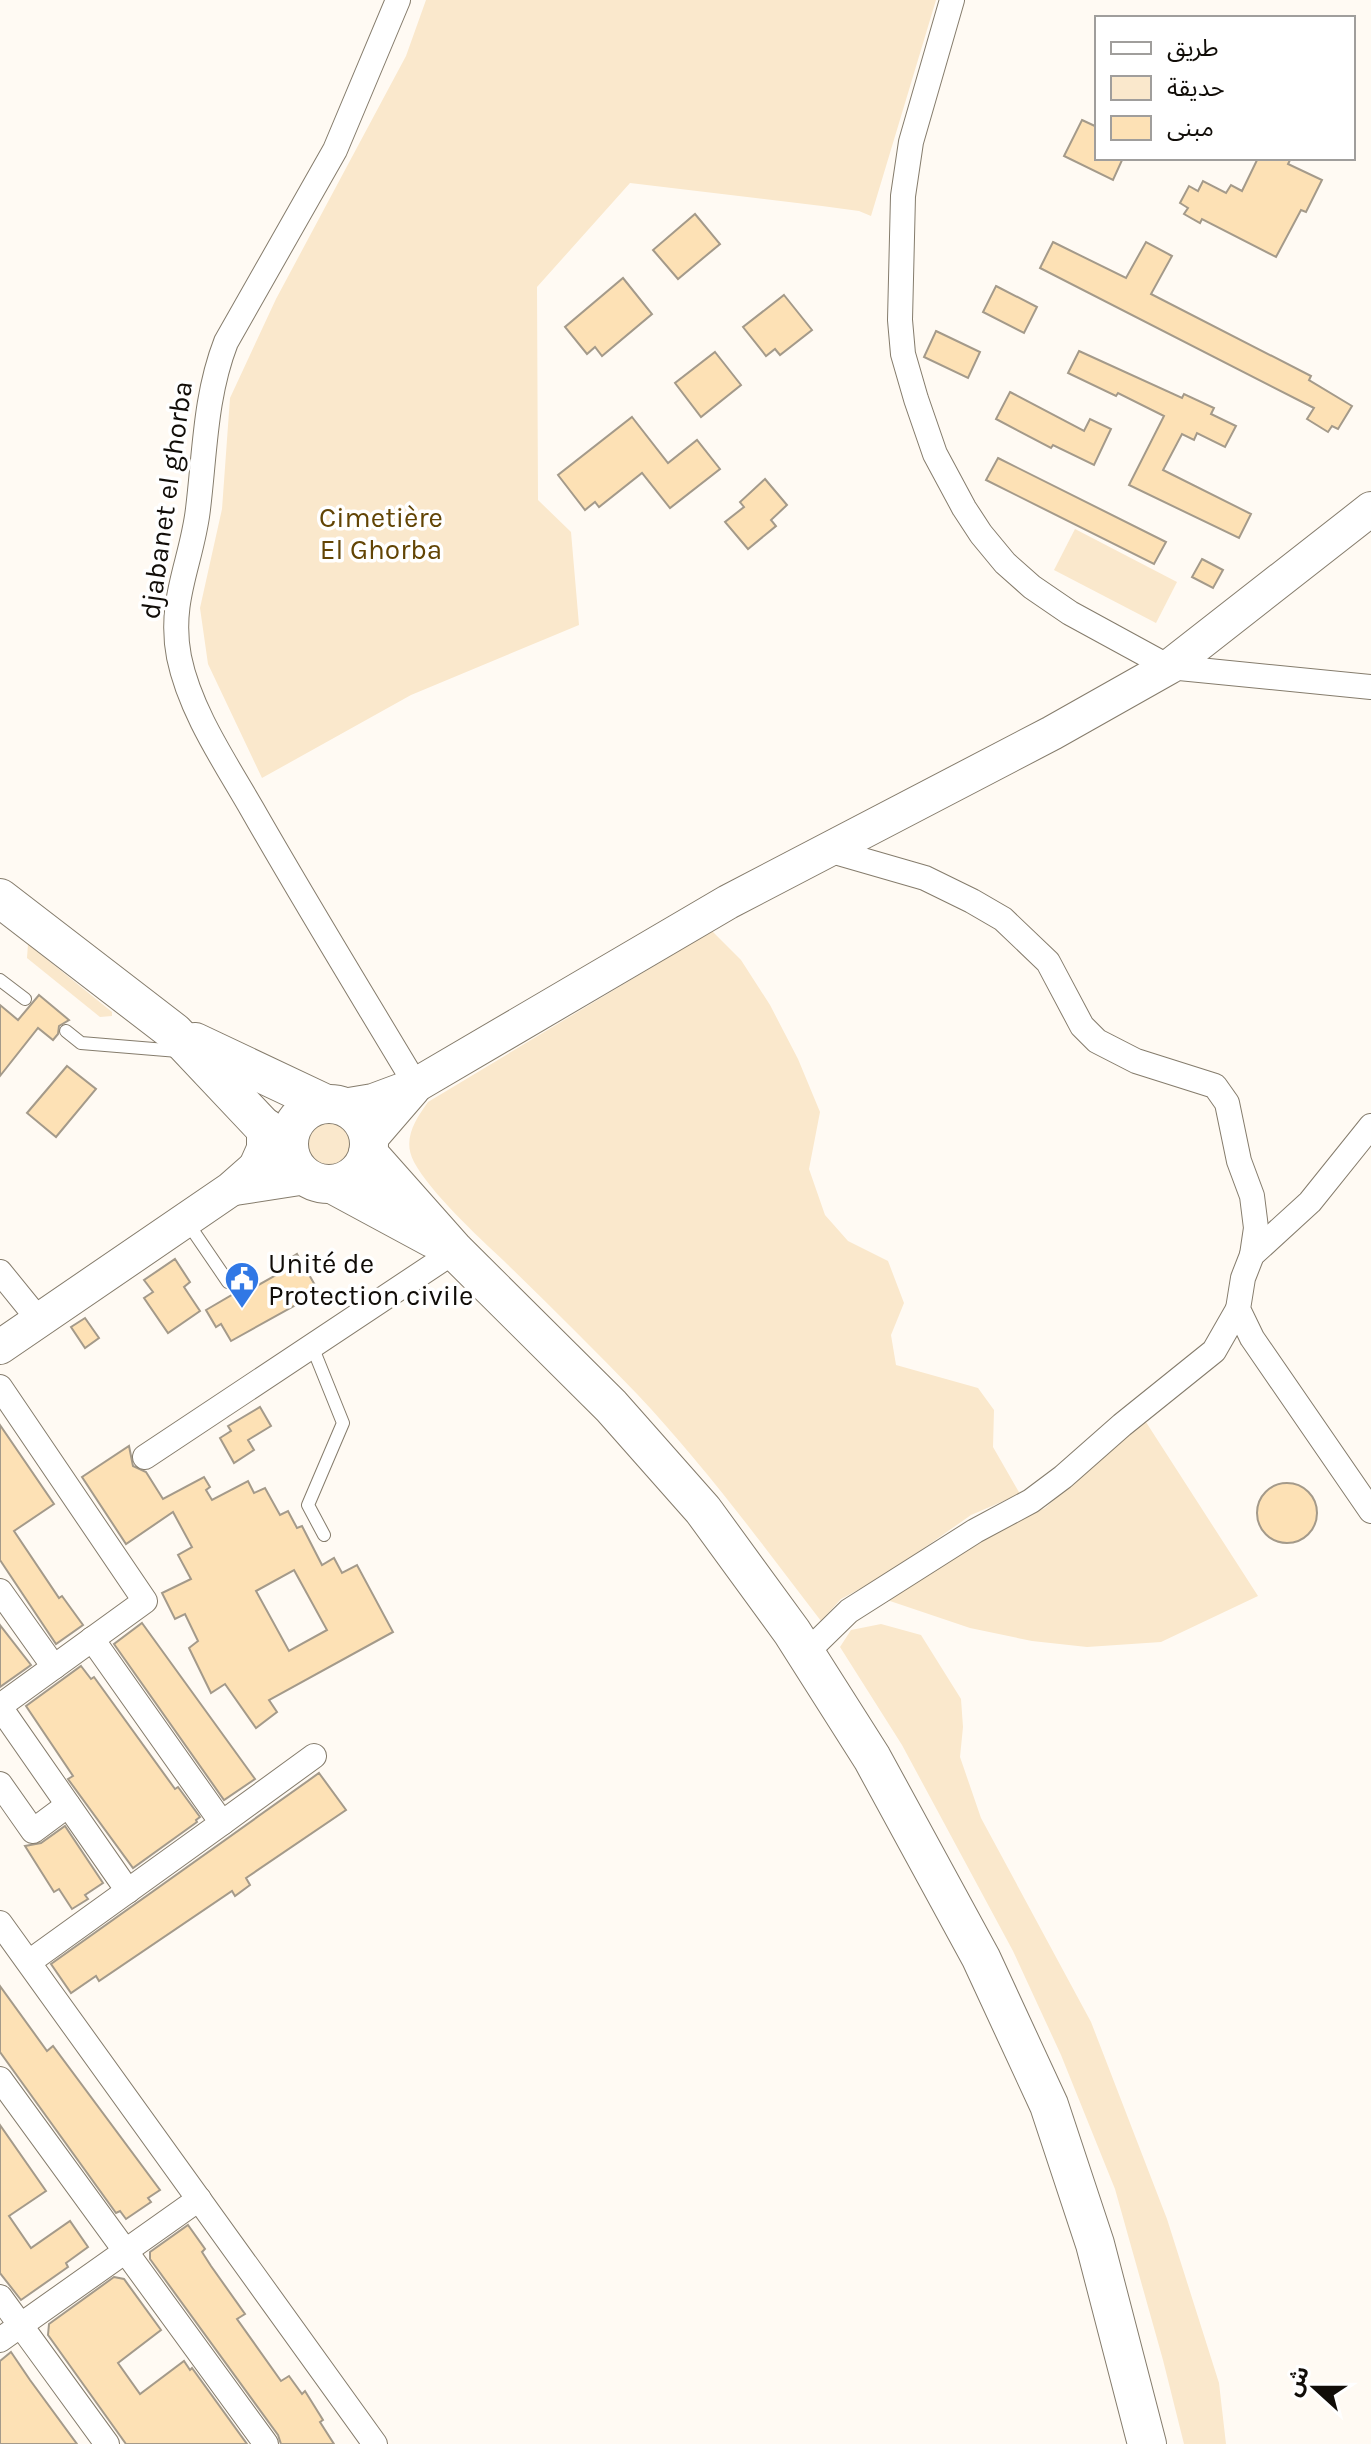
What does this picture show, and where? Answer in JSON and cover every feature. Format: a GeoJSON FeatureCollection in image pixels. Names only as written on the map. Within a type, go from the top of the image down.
{"type":"FeatureCollection","features":[{"type":"Feature","properties":{"kind":"main road"},"geometry":{"type":"LineString","coordinates":[[0,1347],[186,1220],[282,1159],[304,1111],[334,1104],[373,1101],[416,1085],[728,902],[1052,733],[1169,667],[1371,509]]}},
{"type":"Feature","properties":{"kind":"main road"},"geometry":{"type":"LineString","coordinates":[[0,898],[184,1042],[282,1159],[455,1251]]}},
{"type":"Feature","properties":{"kind":"main road"},"geometry":{"type":"LineString","coordinates":[[184,1042],[334,1104],[361,1119],[369,1146],[455,1251],[611,1406],[703,1510],[805,1654],[872,1758],[981,1958],[1049,2105],[1095,2244],[1147,2444]]}},
{"type":"Feature","properties":{"kind":"main road"},"geometry":{"type":"LineString","coordinates":[[282,1159],[355,1174],[369,1146],[416,1085]]}},
{"type":"Feature","properties":{"kind":"street","name":"djabanet el ghorba"},"geometry":{"type":"LineString","coordinates":[[398,0],[335,150],[232,331],[214,373],[198,512],[175,608],[179,657],[196,707],[269,838],[416,1085]]}},
{"type":"Feature","properties":{"kind":"street"},"geometry":{"type":"LineString","coordinates":[[952,0],[911,142],[903,196],[900,320],[903,354],[916,399],[935,454],[964,508],[1005,563],[1032,587],[1070,613],[1169,667],[1371,687]]}},
{"type":"Feature","properties":{"kind":"street"},"geometry":{"type":"LineString","coordinates":[[805,1654],[849,1611],[975,1531],[1031,1501],[1214,1351],[1238,1309],[1256,1228],[1252,1196],[1239,1161],[1227,1103],[1215,1086],[1136,1061],[1097,1041],[1082,1026],[1048,962],[1003,919],[925,878],[828,850]]}},
{"type":"Feature","properties":{"kind":"street"},"geometry":{"type":"LineString","coordinates":[[1252,1255],[1310,1202],[1371,1126]]}},
{"type":"Feature","properties":{"kind":"street"},"geometry":{"type":"LineString","coordinates":[[145,1457],[455,1251]]}},
{"type":"Feature","properties":{"kind":"street"},"geometry":{"type":"LineString","coordinates":[[0,1272],[39,1320]]}},
{"type":"Feature","properties":{"kind":"street"},"geometry":{"type":"LineString","coordinates":[[1238,1309],[1252,1338],[1371,1511]]}},
{"type":"Feature","properties":{"kind":"street"},"geometry":{"type":"LineString","coordinates":[[0,1387],[145,1601],[0,1706],[128,1891]]}},
{"type":"Feature","properties":{"kind":"street"},"geometry":{"type":"LineString","coordinates":[[0,1591],[54,1667]]}},
{"type":"Feature","properties":{"kind":"street"},"geometry":{"type":"LineString","coordinates":[[92,1639],[222,1823]]}},
{"type":"Feature","properties":{"kind":"street"},"geometry":{"type":"LineString","coordinates":[[29,1962],[314,1756]]}},
{"type":"Feature","properties":{"kind":"street"},"geometry":{"type":"LineString","coordinates":[[0,1784],[33,1831],[68,1805]]}},
{"type":"Feature","properties":{"kind":"street"},"geometry":{"type":"LineString","coordinates":[[1,1927],[375,2444]]}},
{"type":"Feature","properties":{"kind":"street"},"geometry":{"type":"LineString","coordinates":[[0,2079],[266,2444]]}},
{"type":"Feature","properties":{"kind":"street"},"geometry":{"type":"LineString","coordinates":[[0,2340],[199,2199]]}},
{"type":"Feature","properties":{"kind":"street"},"geometry":{"type":"LineString","coordinates":[[0,2297],[107,2444]]}},
{"type":"Feature","properties":{"kind":"lane"},"geometry":{"type":"LineString","coordinates":[[0,980],[25,999]]}},
{"type":"Feature","properties":{"kind":"lane"},"geometry":{"type":"LineString","coordinates":[[66,1031],[81,1043],[184,1042]]}},
{"type":"Feature","properties":{"kind":"lane"},"geometry":{"type":"LineString","coordinates":[[186,1220],[228,1282]]}},
{"type":"Feature","properties":{"kind":"lane"},"geometry":{"type":"LineString","coordinates":[[312,1346],[343,1423],[308,1505],[324,1535]]}},
{"type":"Feature","properties":{"kind":"green space","name":"Cimetière El Ghorba"},"geometry":{"type":"Polygon","coordinates":[[[426,0],[936,0],[871,216],[859,211],[630,183],[537,287],[538,500],[571,532],[579,625],[411,695],[262,778],[208,664],[200,608],[222,509],[230,398],[276,299],[406,56],[426,0]]]}},
{"type":"Feature","properties":{"kind":"green space"},"geometry":{"type":"Polygon","coordinates":[[[1075,529],[1177,582],[1156,623],[1054,570],[1075,529]]]}},
{"type":"Feature","properties":{"kind":"green space"},"geometry":{"type":"Polygon","coordinates":[[[712,931],[741,960],[770,1005],[798,1059],[820,1112],[809,1169],[825,1215],[848,1241],[888,1261],[904,1303],[891,1335],[896,1365],[978,1388],[994,1410],[993,1447],[1020,1494],[971,1515],[887,1574],[841,1599],[821,1621],[686,1449],[604,1360],[443,1200],[414,1162],[409,1146],[415,1123],[428,1102],[712,931]]]}},
{"type":"Feature","properties":{"kind":"green space"},"geometry":{"type":"Polygon","coordinates":[[[28,944],[112,1012],[112,1016],[100,1017],[27,958],[28,944]]]}},
{"type":"Feature","properties":{"kind":"green space"},"geometry":{"type":"Polygon","coordinates":[[[329,1119],[347,1126],[354,1144],[347,1162],[329,1169],[311,1162],[304,1144],[311,1126],[329,1119]]]}},
{"type":"Feature","properties":{"kind":"green space"},"geometry":{"type":"Polygon","coordinates":[[[1144,1419],[1258,1596],[1161,1642],[1087,1647],[1032,1641],[970,1628],[887,1600],[998,1531],[1045,1508],[1144,1419]]]}},
{"type":"Feature","properties":{"kind":"green space"},"geometry":{"type":"Polygon","coordinates":[[[881,1624],[921,1635],[961,1699],[963,1727],[960,1757],[981,1818],[1091,2022],[1167,2219],[1219,2383],[1226,2444],[1184,2444],[1115,2189],[1061,2055],[1013,1951],[902,1745],[840,1647],[851,1630],[881,1624]]]}},
{"type":"Feature","properties":{"kind":"building"},"geometry":{"type":"Polygon","coordinates":[[[1082,120],[1095,126],[1095,160],[1122,160],[1113,180],[1064,156],[1082,120]]]}},
{"type":"Feature","properties":{"kind":"building"},"geometry":{"type":"Polygon","coordinates":[[[1257,160],[1290,160],[1288,164],[1322,180],[1306,212],[1301,210],[1276,257],[1202,219],[1200,223],[1184,214],[1188,208],[1180,203],[1189,186],[1198,191],[1203,181],[1226,193],[1231,185],[1242,191],[1257,160]]]}},
{"type":"Feature","properties":{"kind":"building"},"geometry":{"type":"Polygon","coordinates":[[[695,214],[720,244],[678,279],[653,250],[695,214]]]}},
{"type":"Feature","properties":{"kind":"building"},"geometry":{"type":"Polygon","coordinates":[[[1053,242],[1126,278],[1146,242],[1172,256],[1151,294],[1311,376],[1309,380],[1352,406],[1338,429],[1332,426],[1328,432],[1307,419],[1314,408],[1040,268],[1053,242]]]}},
{"type":"Feature","properties":{"kind":"building"},"geometry":{"type":"Polygon","coordinates":[[[623,278],[652,314],[602,356],[595,347],[587,354],[565,327],[623,278]]]}},
{"type":"Feature","properties":{"kind":"building"},"geometry":{"type":"Polygon","coordinates":[[[996,286],[1037,307],[1024,333],[983,312],[996,286]]]}},
{"type":"Feature","properties":{"kind":"building"},"geometry":{"type":"Polygon","coordinates":[[[784,295],[812,330],[780,355],[775,349],[766,356],[743,327],[784,295]]]}},
{"type":"Feature","properties":{"kind":"building"},"geometry":{"type":"Polygon","coordinates":[[[936,331],[980,352],[968,378],[924,357],[936,331]]]}},
{"type":"Feature","properties":{"kind":"building"},"geometry":{"type":"Polygon","coordinates":[[[1079,351],[1182,398],[1184,394],[1214,408],[1211,414],[1236,426],[1225,447],[1197,433],[1194,440],[1182,434],[1163,470],[1251,514],[1239,538],[1129,485],[1164,416],[1068,373],[1079,351]]]}},
{"type":"Feature","properties":{"kind":"building"},"geometry":{"type":"Polygon","coordinates":[[[715,352],[741,385],[701,417],[675,383],[715,352]]]}},
{"type":"Feature","properties":{"kind":"building"},"geometry":{"type":"Polygon","coordinates":[[[1010,392],[1084,431],[1090,419],[1111,429],[1094,465],[1053,445],[1051,448],[996,419],[1010,392]]]}},
{"type":"Feature","properties":{"kind":"building"},"geometry":{"type":"Polygon","coordinates":[[[632,417],[668,463],[697,440],[720,469],[670,508],[642,473],[599,507],[595,502],[585,510],[558,475],[632,417]]]}},
{"type":"Feature","properties":{"kind":"building"},"geometry":{"type":"Polygon","coordinates":[[[998,458],[1166,542],[1154,564],[986,480],[998,458]]]}},
{"type":"Feature","properties":{"kind":"building"},"geometry":{"type":"Polygon","coordinates":[[[765,479],[787,505],[771,520],[776,526],[748,549],[725,522],[744,507],[740,502],[765,479]]]}},
{"type":"Feature","properties":{"kind":"building"},"geometry":{"type":"Polygon","coordinates":[[[1202,559],[1223,570],[1213,588],[1192,577],[1202,559]]]}},
{"type":"Feature","properties":{"kind":"building"},"geometry":{"type":"Polygon","coordinates":[[[39,995],[69,1020],[59,1026],[53,1040],[38,1028],[0,1076],[0,1005],[18,1020],[39,995]]]}},
{"type":"Feature","properties":{"kind":"building"},"geometry":{"type":"Polygon","coordinates":[[[67,1066],[96,1089],[56,1137],[27,1113],[67,1066]]]}},
{"type":"Feature","properties":{"kind":"building"},"geometry":{"type":"Polygon","coordinates":[[[297,1254],[319,1292],[231,1341],[221,1324],[216,1327],[206,1310],[237,1292],[239,1296],[285,1270],[281,1264],[297,1254]]]}},
{"type":"Feature","properties":{"kind":"building"},"geometry":{"type":"Polygon","coordinates":[[[175,1259],[190,1282],[184,1287],[200,1311],[168,1333],[144,1298],[153,1292],[144,1280],[175,1259]]]}},
{"type":"Feature","properties":{"kind":"building"},"geometry":{"type":"Polygon","coordinates":[[[85,1318],[99,1338],[85,1348],[71,1327],[85,1318]]]}},
{"type":"Feature","properties":{"kind":"building"},"geometry":{"type":"Polygon","coordinates":[[[260,1407],[271,1426],[248,1440],[254,1450],[234,1463],[220,1438],[231,1431],[228,1426],[260,1407]]]}},
{"type":"Feature","properties":{"kind":"building"},"geometry":{"type":"Polygon","coordinates":[[[0,1425],[54,1504],[14,1531],[59,1598],[62,1596],[83,1625],[56,1644],[0,1560],[0,1425]]]}},
{"type":"Feature","properties":{"kind":"building"},"geometry":{"type":"Polygon","coordinates":[[[129,1446],[133,1466],[146,1472],[163,1499],[204,1477],[212,1500],[248,1481],[254,1493],[265,1488],[280,1515],[288,1511],[297,1528],[302,1526],[322,1565],[334,1558],[342,1573],[357,1565],[393,1632],[269,1700],[277,1712],[256,1728],[225,1684],[211,1693],[189,1648],[198,1641],[185,1614],[175,1619],[162,1593],[191,1579],[178,1555],[192,1547],[173,1512],[126,1544],[82,1477],[129,1446]],[[294,1570],[256,1591],[289,1651],[327,1630],[294,1570]]]}},
{"type":"Feature","properties":{"kind":"building"},"geometry":{"type":"Polygon","coordinates":[[[1287,1483],[1299,1485],[1308,1492],[1315,1501],[1315,1525],[1308,1534],[1299,1541],[1287,1543],[1275,1541],[1266,1534],[1259,1525],[1257,1513],[1259,1501],[1266,1492],[1275,1485],[1287,1483]]]}},
{"type":"Feature","properties":{"kind":"building"},"geometry":{"type":"Polygon","coordinates":[[[142,1623],[255,1779],[224,1800],[114,1644],[142,1623]]]}},
{"type":"Feature","properties":{"kind":"building"},"geometry":{"type":"Polygon","coordinates":[[[0,1625],[31,1665],[0,1687],[0,1625]]]}},
{"type":"Feature","properties":{"kind":"building"},"geometry":{"type":"Polygon","coordinates":[[[81,1666],[91,1679],[94,1677],[175,1789],[178,1787],[200,1817],[133,1868],[68,1779],[73,1776],[26,1706],[81,1666]]]}},
{"type":"Feature","properties":{"kind":"building"},"geometry":{"type":"Polygon","coordinates":[[[319,1773],[346,1810],[246,1878],[250,1885],[235,1896],[232,1891],[99,1981],[96,1976],[71,1993],[51,1964],[319,1773]]]}},
{"type":"Feature","properties":{"kind":"building"},"geometry":{"type":"Polygon","coordinates":[[[65,1826],[103,1883],[85,1895],[88,1899],[72,1909],[59,1889],[54,1892],[25,1846],[41,1843],[65,1826]]]}},
{"type":"Feature","properties":{"kind":"building"},"geometry":{"type":"Polygon","coordinates":[[[0,1986],[47,2051],[53,2046],[160,2190],[148,2198],[151,2202],[126,2219],[120,2211],[116,2213],[0,2052],[0,1986]]]}},
{"type":"Feature","properties":{"kind":"building"},"geometry":{"type":"Polygon","coordinates":[[[0,2125],[46,2191],[9,2216],[31,2248],[70,2221],[88,2247],[66,2263],[68,2267],[21,2300],[0,2273],[0,2125]]]}},
{"type":"Feature","properties":{"kind":"building"},"geometry":{"type":"Polygon","coordinates":[[[188,2225],[205,2249],[202,2252],[245,2314],[237,2319],[281,2381],[289,2376],[302,2394],[305,2391],[334,2444],[281,2444],[278,2435],[150,2259],[150,2252],[188,2225]]]}},
{"type":"Feature","properties":{"kind":"building"},"geometry":{"type":"Polygon","coordinates":[[[114,2277],[124,2279],[161,2330],[118,2363],[140,2394],[184,2361],[247,2444],[126,2444],[48,2335],[49,2324],[114,2277]]]}},
{"type":"Feature","properties":{"kind":"building"},"geometry":{"type":"Polygon","coordinates":[[[11,2352],[77,2444],[0,2444],[0,2361],[11,2352]]]}},
{"type":"Feature","properties":{"kind":"place","name":"Unité de Protection civile"},"geometry":{"type":"Point","coordinates":[242,1310]}}]}
